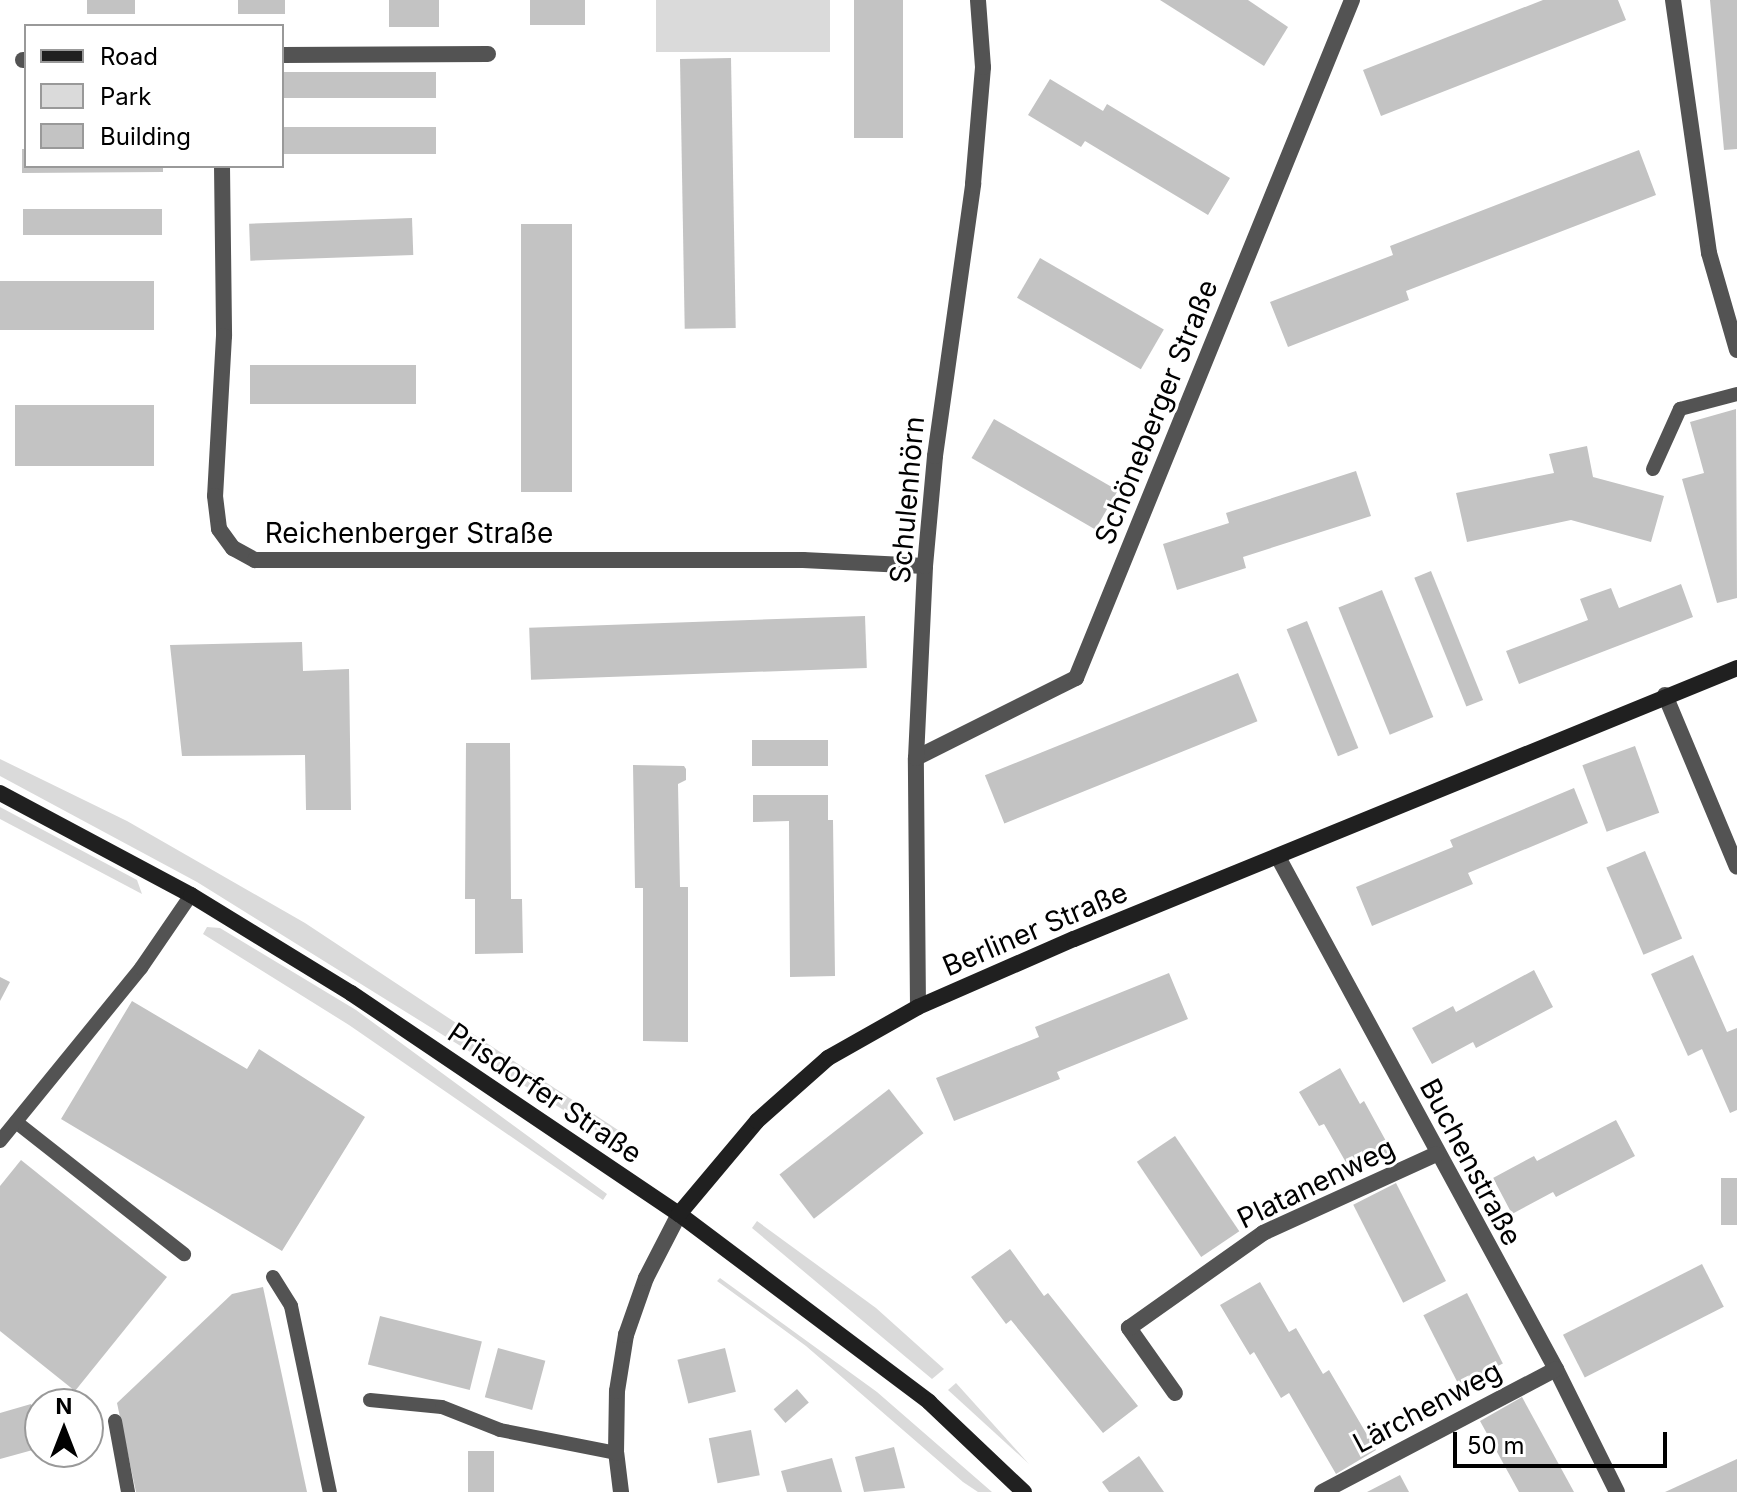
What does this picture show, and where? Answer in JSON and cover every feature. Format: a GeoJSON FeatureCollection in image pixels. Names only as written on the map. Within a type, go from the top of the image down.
{"type":"FeatureCollection","features":[{"type":"Feature","properties":{"kind":"main road","name":"Berliner Straße"},"geometry":{"type":"LineString","coordinates":[[679,1214],[757,1121],[828,1058],[918,1007],[1665,695],[1737,668]]}},
{"type":"Feature","properties":{"kind":"main road","name":"Prisdorfer Straße"},"geometry":{"type":"LineString","coordinates":[[0,793],[191,895],[351,993],[679,1214],[929,1402],[1024,1492]]}},
{"type":"Feature","properties":{"kind":"street","name":"Schulenhörn"},"geometry":{"type":"LineString","coordinates":[[918,1007],[916,758],[925,566],[935,456],[973,184],[983,67],[978,0]]}},
{"type":"Feature","properties":{"kind":"street","name":"Schöneberger Straße"},"geometry":{"type":"LineString","coordinates":[[916,758],[1076,678],[1352,0]]}},
{"type":"Feature","properties":{"kind":"street"},"geometry":{"type":"LineString","coordinates":[[1673,0],[1709,253],[1737,350]]}},
{"type":"Feature","properties":{"kind":"street"},"geometry":{"type":"LineString","coordinates":[[284,55],[488,54]]}},
{"type":"Feature","properties":{"kind":"street","name":"Reichenberger Straße"},"geometry":{"type":"LineString","coordinates":[[222,168],[224,336],[215,496],[219,529],[233,548],[255,560],[803,560],[925,566]]}},
{"type":"Feature","properties":{"kind":"street"},"geometry":{"type":"LineString","coordinates":[[1665,695],[1737,867]]}},
{"type":"Feature","properties":{"kind":"street","name":"Buchenstraße"},"geometry":{"type":"LineString","coordinates":[[1278,857],[1436,1154],[1556,1369],[1617,1492]]}},
{"type":"Feature","properties":{"kind":"street","name":"Platanenweg"},"geometry":{"type":"LineString","coordinates":[[1175,1393],[1129,1328],[1263,1233],[1436,1154]]}},
{"type":"Feature","properties":{"kind":"street","name":"Berliner Straße"},"geometry":{"type":"LineString","coordinates":[[621,1492],[616,1453],[617,1391],[626,1335],[646,1278],[679,1214]]}},
{"type":"Feature","properties":{"kind":"street","name":"Lärchenweg"},"geometry":{"type":"LineString","coordinates":[[1322,1492],[1556,1369]]}},
{"type":"Feature","properties":{"kind":"lane"},"geometry":{"type":"LineString","coordinates":[[1653,469],[1680,409],[1737,394]]}},
{"type":"Feature","properties":{"kind":"lane"},"geometry":{"type":"LineString","coordinates":[[0,1141],[141,968],[191,895]]}},
{"type":"Feature","properties":{"kind":"lane"},"geometry":{"type":"LineString","coordinates":[[16,1122],[184,1254]]}},
{"type":"Feature","properties":{"kind":"lane"},"geometry":{"type":"LineString","coordinates":[[273,1277],[291,1306],[330,1492]]}},
{"type":"Feature","properties":{"kind":"lane"},"geometry":{"type":"LineString","coordinates":[[370,1400],[442,1407],[500,1430],[616,1453]]}},
{"type":"Feature","properties":{"kind":"lane"},"geometry":{"type":"LineString","coordinates":[[115,1421],[128,1492]]}},
{"type":"Feature","properties":{"kind":"green space"},"geometry":{"type":"Polygon","coordinates":[[[656,0],[830,0],[830,52],[656,52],[656,0]]]}},
{"type":"Feature","properties":{"kind":"green space"},"geometry":{"type":"Polygon","coordinates":[[[0,759],[127,821],[305,923],[621,1132],[615,1142],[197,882],[0,776],[0,759]]]}},
{"type":"Feature","properties":{"kind":"green space"},"geometry":{"type":"Polygon","coordinates":[[[0,807],[137,880],[142,894],[0,819],[0,807]]]}},
{"type":"Feature","properties":{"kind":"green space"},"geometry":{"type":"Polygon","coordinates":[[[207,927],[220,928],[356,1010],[607,1194],[603,1200],[349,1025],[203,934],[207,927]]]}},
{"type":"Feature","properties":{"kind":"green space"},"geometry":{"type":"Polygon","coordinates":[[[757,1221],[876,1308],[944,1369],[932,1379],[752,1228],[757,1221]]]}},
{"type":"Feature","properties":{"kind":"green space"},"geometry":{"type":"Polygon","coordinates":[[[720,1278],[877,1392],[992,1492],[978,1492],[963,1482],[806,1346],[717,1281],[720,1278]]]}},
{"type":"Feature","properties":{"kind":"green space"},"geometry":{"type":"Polygon","coordinates":[[[956,1383],[1029,1464],[948,1390],[956,1383]]]}},
{"type":"Feature","properties":{"kind":"building"},"geometry":{"type":"Polygon","coordinates":[[[87,0],[135,0],[135,14],[87,14],[87,0]]]}},
{"type":"Feature","properties":{"kind":"building"},"geometry":{"type":"Polygon","coordinates":[[[238,0],[285,0],[285,14],[238,14],[238,0]]]}},
{"type":"Feature","properties":{"kind":"building"},"geometry":{"type":"Polygon","coordinates":[[[389,0],[439,0],[439,27],[389,27],[389,0]]]}},
{"type":"Feature","properties":{"kind":"building"},"geometry":{"type":"Polygon","coordinates":[[[530,0],[585,0],[585,25],[530,25],[530,0]]]}},
{"type":"Feature","properties":{"kind":"building"},"geometry":{"type":"Polygon","coordinates":[[[854,0],[903,0],[903,138],[854,138],[854,0]]]}},
{"type":"Feature","properties":{"kind":"building"},"geometry":{"type":"Polygon","coordinates":[[[1160,0],[1248,0],[1288,27],[1264,66],[1160,0]]]}},
{"type":"Feature","properties":{"kind":"building"},"geometry":{"type":"Polygon","coordinates":[[[1543,0],[1618,0],[1626,20],[1381,116],[1363,70],[1543,0]]]}},
{"type":"Feature","properties":{"kind":"building"},"geometry":{"type":"Polygon","coordinates":[[[1710,0],[1737,0],[1737,149],[1724,150],[1710,0]]]}},
{"type":"Feature","properties":{"kind":"building"},"geometry":{"type":"Polygon","coordinates":[[[731,58],[736,328],[685,329],[680,59],[731,58]]]}},
{"type":"Feature","properties":{"kind":"building"},"geometry":{"type":"Polygon","coordinates":[[[284,72],[436,72],[436,98],[284,98],[284,72]]]}},
{"type":"Feature","properties":{"kind":"building"},"geometry":{"type":"Polygon","coordinates":[[[1050,79],[1103,111],[1107,104],[1230,178],[1208,215],[1085,141],[1081,147],[1028,115],[1050,79]]]}},
{"type":"Feature","properties":{"kind":"building"},"geometry":{"type":"Polygon","coordinates":[[[284,127],[436,127],[436,154],[284,154],[284,127]]]}},
{"type":"Feature","properties":{"kind":"building"},"geometry":{"type":"Polygon","coordinates":[[[22,149],[24,168],[163,168],[163,172],[22,173],[22,149]]]}},
{"type":"Feature","properties":{"kind":"building"},"geometry":{"type":"Polygon","coordinates":[[[1639,150],[1656,195],[1406,291],[1409,300],[1288,347],[1270,302],[1393,255],[1390,246],[1639,150]]]}},
{"type":"Feature","properties":{"kind":"building"},"geometry":{"type":"Polygon","coordinates":[[[23,209],[162,209],[162,235],[23,235],[23,209]]]}},
{"type":"Feature","properties":{"kind":"building"},"geometry":{"type":"Polygon","coordinates":[[[412,218],[413,255],[250,261],[249,224],[412,218]]]}},
{"type":"Feature","properties":{"kind":"building"},"geometry":{"type":"Polygon","coordinates":[[[521,224],[572,224],[572,492],[521,492],[521,224]]]}},
{"type":"Feature","properties":{"kind":"building"},"geometry":{"type":"Polygon","coordinates":[[[1040,258],[1164,330],[1141,369],[1017,298],[1040,258]]]}},
{"type":"Feature","properties":{"kind":"building"},"geometry":{"type":"Polygon","coordinates":[[[0,281],[154,281],[154,330],[0,330],[0,281]]]}},
{"type":"Feature","properties":{"kind":"building"},"geometry":{"type":"Polygon","coordinates":[[[250,365],[416,365],[416,404],[250,404],[250,365]]]}},
{"type":"Feature","properties":{"kind":"building"},"geometry":{"type":"Polygon","coordinates":[[[15,405],[154,405],[154,466],[15,466],[15,405]]]}},
{"type":"Feature","properties":{"kind":"building"},"geometry":{"type":"Polygon","coordinates":[[[1736,409],[1737,598],[1717,603],[1682,479],[1704,473],[1690,422],[1736,409]]]}},
{"type":"Feature","properties":{"kind":"building"},"geometry":{"type":"Polygon","coordinates":[[[994,419],[1118,490],[1095,529],[972,458],[994,419]]]}},
{"type":"Feature","properties":{"kind":"building"},"geometry":{"type":"Polygon","coordinates":[[[1587,446],[1593,477],[1664,496],[1651,542],[1571,520],[1467,542],[1456,493],[1554,473],[1549,454],[1587,446]]]}},
{"type":"Feature","properties":{"kind":"building"},"geometry":{"type":"Polygon","coordinates":[[[1356,471],[1371,516],[1243,557],[1246,568],[1177,590],[1163,544],[1229,523],[1226,513],[1356,471]]]}},
{"type":"Feature","properties":{"kind":"building"},"geometry":{"type":"Polygon","coordinates":[[[1431,571],[1483,700],[1466,707],[1414,578],[1431,571]]]}},
{"type":"Feature","properties":{"kind":"building"},"geometry":{"type":"Polygon","coordinates":[[[1681,584],[1693,617],[1519,684],[1506,651],[1588,620],[1580,599],[1611,588],[1619,608],[1681,584]]]}},
{"type":"Feature","properties":{"kind":"building"},"geometry":{"type":"Polygon","coordinates":[[[1382,590],[1433,717],[1390,735],[1338,608],[1382,590]]]}},
{"type":"Feature","properties":{"kind":"building"},"geometry":{"type":"Polygon","coordinates":[[[865,616],[867,668],[531,680],[529,628],[865,616]]]}},
{"type":"Feature","properties":{"kind":"building"},"geometry":{"type":"Polygon","coordinates":[[[1307,621],[1358,748],[1338,756],[1287,629],[1307,621]]]}},
{"type":"Feature","properties":{"kind":"building"},"geometry":{"type":"Polygon","coordinates":[[[302,642],[303,671],[349,669],[351,810],[306,810],[305,755],[182,756],[170,645],[302,642]]]}},
{"type":"Feature","properties":{"kind":"building"},"geometry":{"type":"Polygon","coordinates":[[[1238,673],[1257,721],[1004,823],[985,775],[1238,673]]]}},
{"type":"Feature","properties":{"kind":"building"},"geometry":{"type":"Polygon","coordinates":[[[752,740],[828,740],[828,766],[752,766],[752,740]]]}},
{"type":"Feature","properties":{"kind":"building"},"geometry":{"type":"Polygon","coordinates":[[[466,743],[510,743],[511,899],[522,899],[523,953],[475,954],[475,899],[465,899],[466,743]]]}},
{"type":"Feature","properties":{"kind":"building"},"geometry":{"type":"Polygon","coordinates":[[[1635,746],[1659,813],[1607,832],[1582,765],[1635,746]]]}},
{"type":"Feature","properties":{"kind":"building"},"geometry":{"type":"Polygon","coordinates":[[[633,765],[684,766],[686,769],[686,780],[678,784],[680,887],[688,887],[688,1042],[643,1041],[643,888],[635,888],[633,765]]]}},
{"type":"Feature","properties":{"kind":"building"},"geometry":{"type":"Polygon","coordinates":[[[1574,788],[1588,823],[1468,873],[1473,884],[1372,926],[1356,887],[1453,847],[1450,840],[1574,788]]]}},
{"type":"Feature","properties":{"kind":"building"},"geometry":{"type":"Polygon","coordinates":[[[753,795],[828,795],[828,820],[833,820],[835,976],[790,977],[789,821],[753,822],[753,795]]]}},
{"type":"Feature","properties":{"kind":"building"},"geometry":{"type":"Polygon","coordinates":[[[1645,851],[1682,938],[1643,955],[1606,867],[1645,851]]]}},
{"type":"Feature","properties":{"kind":"building"},"geometry":{"type":"Polygon","coordinates":[[[1693,955],[1727,1032],[1737,1028],[1737,1110],[1730,1113],[1702,1049],[1688,1056],[1651,974],[1693,955]]]}},
{"type":"Feature","properties":{"kind":"building"},"geometry":{"type":"Polygon","coordinates":[[[1534,970],[1553,1007],[1476,1048],[1473,1042],[1432,1064],[1412,1028],[1453,1006],[1456,1012],[1534,970]]]}},
{"type":"Feature","properties":{"kind":"building"},"geometry":{"type":"Polygon","coordinates":[[[1169,973],[1188,1019],[1057,1072],[1060,1079],[954,1121],[936,1078],[1039,1037],[1035,1027],[1169,973]]]}},
{"type":"Feature","properties":{"kind":"building"},"geometry":{"type":"Polygon","coordinates":[[[0,977],[10,982],[0,1001],[0,977]]]}},
{"type":"Feature","properties":{"kind":"building"},"geometry":{"type":"Polygon","coordinates":[[[132,1001],[247,1069],[259,1049],[365,1117],[282,1251],[61,1119],[132,1001]]]}},
{"type":"Feature","properties":{"kind":"building"},"geometry":{"type":"Polygon","coordinates":[[[1340,1068],[1360,1104],[1364,1101],[1392,1152],[1352,1173],[1324,1124],[1319,1126],[1299,1092],[1340,1068]]]}},
{"type":"Feature","properties":{"kind":"building"},"geometry":{"type":"Polygon","coordinates":[[[889,1089],[923,1133],[814,1219],[779,1175],[889,1089]]]}},
{"type":"Feature","properties":{"kind":"building"},"geometry":{"type":"Polygon","coordinates":[[[1616,1120],[1635,1156],[1556,1197],[1553,1192],[1512,1214],[1493,1178],[1534,1156],[1537,1161],[1616,1120]]]}},
{"type":"Feature","properties":{"kind":"building"},"geometry":{"type":"Polygon","coordinates":[[[1175,1136],[1239,1231],[1201,1257],[1137,1162],[1175,1136]]]}},
{"type":"Feature","properties":{"kind":"building"},"geometry":{"type":"Polygon","coordinates":[[[21,1160],[167,1277],[77,1388],[71,1388],[0,1331],[0,1186],[21,1160]]]}},
{"type":"Feature","properties":{"kind":"building"},"geometry":{"type":"Polygon","coordinates":[[[1721,1178],[1737,1178],[1737,1225],[1721,1225],[1721,1178]]]}},
{"type":"Feature","properties":{"kind":"building"},"geometry":{"type":"Polygon","coordinates":[[[1396,1183],[1446,1281],[1403,1303],[1353,1205],[1396,1183]]]}},
{"type":"Feature","properties":{"kind":"building"},"geometry":{"type":"Polygon","coordinates":[[[1010,1249],[1044,1296],[1048,1293],[1138,1406],[1103,1433],[1011,1320],[1006,1324],[971,1277],[1010,1249]]]}},
{"type":"Feature","properties":{"kind":"building"},"geometry":{"type":"Polygon","coordinates":[[[1702,1264],[1724,1307],[1585,1378],[1563,1335],[1702,1264]]]}},
{"type":"Feature","properties":{"kind":"building"},"geometry":{"type":"Polygon","coordinates":[[[1260,1282],[1289,1332],[1296,1328],[1323,1374],[1329,1370],[1376,1450],[1336,1474],[1289,1393],[1281,1398],[1254,1352],[1250,1355],[1220,1305],[1260,1282]]]}},
{"type":"Feature","properties":{"kind":"building"},"geometry":{"type":"Polygon","coordinates":[[[263,1287],[307,1492],[136,1492],[117,1403],[232,1294],[263,1287]]]}},
{"type":"Feature","properties":{"kind":"building"},"geometry":{"type":"Polygon","coordinates":[[[1467,1293],[1503,1363],[1459,1386],[1423,1315],[1467,1293]]]}},
{"type":"Feature","properties":{"kind":"building"},"geometry":{"type":"Polygon","coordinates":[[[380,1316],[482,1341],[470,1390],[368,1365],[380,1316]]]}},
{"type":"Feature","properties":{"kind":"building"},"geometry":{"type":"Polygon","coordinates":[[[498,1348],[545,1361],[532,1410],[485,1397],[498,1348]]]}},
{"type":"Feature","properties":{"kind":"building"},"geometry":{"type":"Polygon","coordinates":[[[725,1348],[736,1392],[688,1404],[677,1360],[725,1348]]]}},
{"type":"Feature","properties":{"kind":"building"},"geometry":{"type":"Polygon","coordinates":[[[797,1389],[809,1403],[785,1423],[774,1409],[797,1389]]]}},
{"type":"Feature","properties":{"kind":"building"},"geometry":{"type":"Polygon","coordinates":[[[1522,1397],[1574,1492],[1519,1492],[1480,1421],[1522,1397]]]}},
{"type":"Feature","properties":{"kind":"building"},"geometry":{"type":"Polygon","coordinates":[[[24,1406],[24,1452],[0,1459],[0,1413],[24,1406]]]}},
{"type":"Feature","properties":{"kind":"building"},"geometry":{"type":"Polygon","coordinates":[[[751,1430],[760,1475],[718,1483],[709,1438],[751,1430]]]}},
{"type":"Feature","properties":{"kind":"building"},"geometry":{"type":"Polygon","coordinates":[[[894,1447],[905,1488],[864,1492],[855,1457],[894,1447]]]}},
{"type":"Feature","properties":{"kind":"building"},"geometry":{"type":"Polygon","coordinates":[[[468,1451],[494,1451],[494,1492],[468,1492],[468,1451]]]}},
{"type":"Feature","properties":{"kind":"building"},"geometry":{"type":"Polygon","coordinates":[[[1139,1456],[1164,1492],[1109,1492],[1102,1482],[1139,1456]]]}},
{"type":"Feature","properties":{"kind":"building"},"geometry":{"type":"Polygon","coordinates":[[[832,1458],[842,1492],[787,1492],[781,1471],[832,1458]]]}},
{"type":"Feature","properties":{"kind":"building"},"geometry":{"type":"Polygon","coordinates":[[[1737,1459],[1737,1492],[1665,1492],[1737,1459]]]}},
{"type":"Feature","properties":{"kind":"building"},"geometry":{"type":"Polygon","coordinates":[[[1400,1475],[1409,1492],[1367,1492],[1400,1475]]]}}]}
